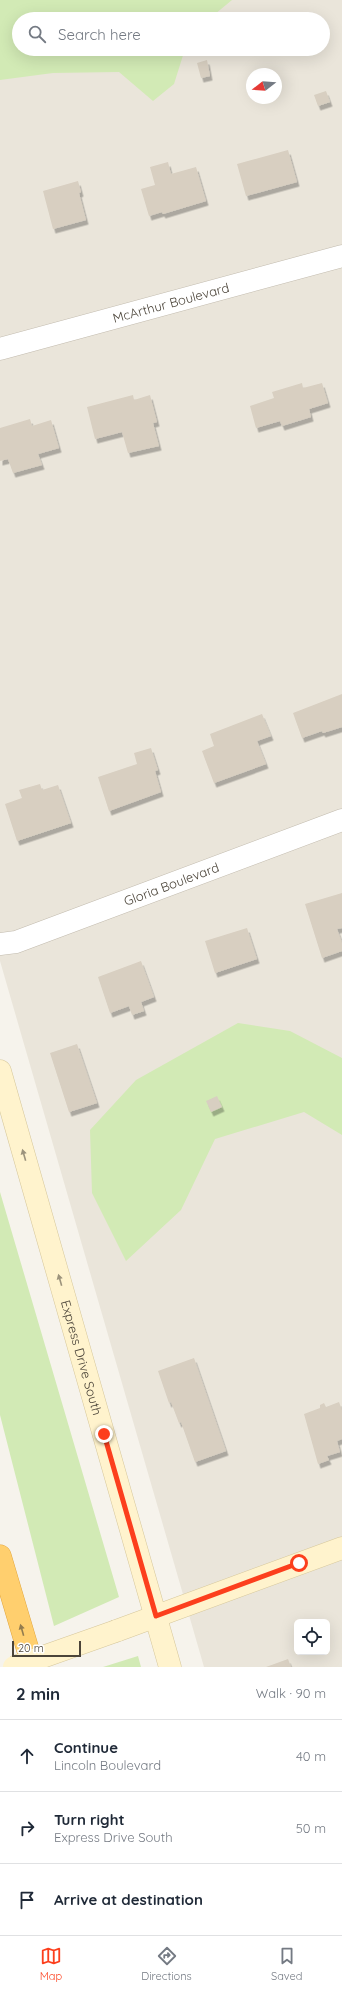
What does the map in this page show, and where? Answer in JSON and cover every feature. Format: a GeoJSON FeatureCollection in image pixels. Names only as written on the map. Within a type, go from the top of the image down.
{"type":"FeatureCollection","features":[{"type":"Feature","properties":{"kind":"highway"},"geometry":{"type":"LineString","coordinates":[[0,1556],[33,1667]]}},
{"type":"Feature","properties":{"kind":"main road","name":"Express Drive South"},"geometry":{"type":"LineString","coordinates":[[0,1071],[170,1667]]}},
{"type":"Feature","properties":{"kind":"main road"},"geometry":{"type":"LineString","coordinates":[[14,1667],[342,1548]]}},
{"type":"Feature","properties":{"kind":"street","name":"McArthur Boulevard"},"geometry":{"type":"LineString","coordinates":[[0,349],[342,256]]}},
{"type":"Feature","properties":{"kind":"street","name":"Gloria Boulevard"},"geometry":{"type":"LineString","coordinates":[[0,944],[24,939],[342,820]]}},
{"type":"Feature","properties":{"kind":"shaded area"},"geometry":{"type":"Polygon","coordinates":[[[0,0],[342,0],[342,1667],[204,1667],[0,961],[0,0]]]}},
{"type":"Feature","properties":{"kind":"green space"},"geometry":{"type":"Polygon","coordinates":[[[0,0],[232,0],[217,12],[12,12],[12,56],[183,56],[174,84],[153,101],[119,72],[53,73],[0,80],[0,0]]]}},
{"type":"Feature","properties":{"kind":"green space"},"geometry":{"type":"Polygon","coordinates":[[[238,1023],[290,1031],[342,1058],[342,1135],[304,1112],[215,1139],[181,1210],[126,1261],[92,1193],[90,1130],[136,1080],[238,1023]]]}},
{"type":"Feature","properties":{"kind":"green space"},"geometry":{"type":"Polygon","coordinates":[[[0,1192],[119,1597],[54,1626],[0,1415],[0,1192]]]}},
{"type":"Feature","properties":{"kind":"green space"},"geometry":{"type":"Polygon","coordinates":[[[138,1656],[141,1667],[103,1667],[138,1656]]]}},
{"type":"Feature","properties":{"kind":"building"},"geometry":{"type":"Polygon","coordinates":[[[207,60],[210,76],[201,78],[197,63],[207,60]]]}},
{"type":"Feature","properties":{"kind":"building"},"geometry":{"type":"Polygon","coordinates":[[[326,91],[330,102],[318,106],[314,95],[326,91]]]}},
{"type":"Feature","properties":{"kind":"building"},"geometry":{"type":"Polygon","coordinates":[[[288,150],[297,182],[246,196],[237,164],[288,150]]]}},
{"type":"Feature","properties":{"kind":"building"},"geometry":{"type":"Polygon","coordinates":[[[168,162],[171,174],[196,167],[206,201],[163,214],[162,212],[149,216],[141,189],[155,185],[150,167],[168,162]]]}},
{"type":"Feature","properties":{"kind":"building"},"geometry":{"type":"Polygon","coordinates":[[[78,181],[81,192],[79,193],[86,220],[53,229],[43,191],[78,181]]]}},
{"type":"Feature","properties":{"kind":"building"},"geometry":{"type":"Polygon","coordinates":[[[302,383],[303,388],[322,383],[328,403],[309,409],[311,417],[282,426],[280,421],[256,428],[250,406],[274,398],[272,392],[302,383]]]}},
{"type":"Feature","properties":{"kind":"building"},"geometry":{"type":"Polygon","coordinates":[[[133,395],[134,400],[150,395],[157,422],[153,423],[159,446],[128,453],[122,432],[95,439],[87,407],[133,395]]]}},
{"type":"Feature","properties":{"kind":"building"},"geometry":{"type":"Polygon","coordinates":[[[30,419],[32,426],[51,420],[59,448],[38,454],[42,465],[13,473],[8,459],[0,461],[0,428],[30,419]]]}},
{"type":"Feature","properties":{"kind":"building"},"geometry":{"type":"Polygon","coordinates":[[[342,694],[342,727],[323,733],[322,731],[302,738],[293,713],[342,694]]]}},
{"type":"Feature","properties":{"kind":"building"},"geometry":{"type":"Polygon","coordinates":[[[262,714],[271,736],[257,741],[266,764],[214,783],[202,751],[214,746],[210,734],[262,714]]]}},
{"type":"Feature","properties":{"kind":"building"},"geometry":{"type":"Polygon","coordinates":[[[151,748],[158,770],[155,771],[161,792],[109,811],[98,777],[137,764],[134,753],[151,748]]]}},
{"type":"Feature","properties":{"kind":"building"},"geometry":{"type":"Polygon","coordinates":[[[40,784],[42,790],[58,785],[71,823],[17,841],[5,804],[22,798],[19,790],[40,784]]]}},
{"type":"Feature","properties":{"kind":"building"},"geometry":{"type":"Polygon","coordinates":[[[342,893],[342,928],[337,929],[342,943],[342,951],[322,958],[305,904],[342,893]]]}},
{"type":"Feature","properties":{"kind":"building"},"geometry":{"type":"Polygon","coordinates":[[[247,928],[257,959],[215,973],[205,941],[247,928]]]}},
{"type":"Feature","properties":{"kind":"building"},"geometry":{"type":"Polygon","coordinates":[[[141,961],[154,997],[141,1002],[144,1011],[132,1015],[129,1006],[110,1013],[98,977],[141,961]]]}},
{"type":"Feature","properties":{"kind":"building"},"geometry":{"type":"Polygon","coordinates":[[[77,1044],[97,1103],[69,1112],[50,1053],[77,1044]]]}},
{"type":"Feature","properties":{"kind":"building"},"geometry":{"type":"Polygon","coordinates":[[[217,1096],[222,1107],[211,1112],[206,1101],[217,1096]]]}},
{"type":"Feature","properties":{"kind":"building"},"geometry":{"type":"Polygon","coordinates":[[[194,1358],[226,1451],[195,1462],[181,1422],[179,1423],[171,1402],[169,1403],[158,1371],[194,1358]]]}},
{"type":"Feature","properties":{"kind":"building"},"geometry":{"type":"Polygon","coordinates":[[[339,1402],[342,1410],[342,1439],[337,1441],[340,1452],[327,1456],[329,1460],[318,1464],[304,1414],[320,1408],[320,1405],[324,1403],[326,1407],[339,1402]]]}},
{"type":"Feature","properties":{"kind":"building"},"geometry":{"type":"Polygon","coordinates":[[[288,1659],[291,1667],[266,1667],[288,1659]]]}},
{"type":"Feature","properties":{"kind":"route"},"geometry":{"type":"LineString","coordinates":[[104,1434],[156,1616],[299,1563]]}}]}
